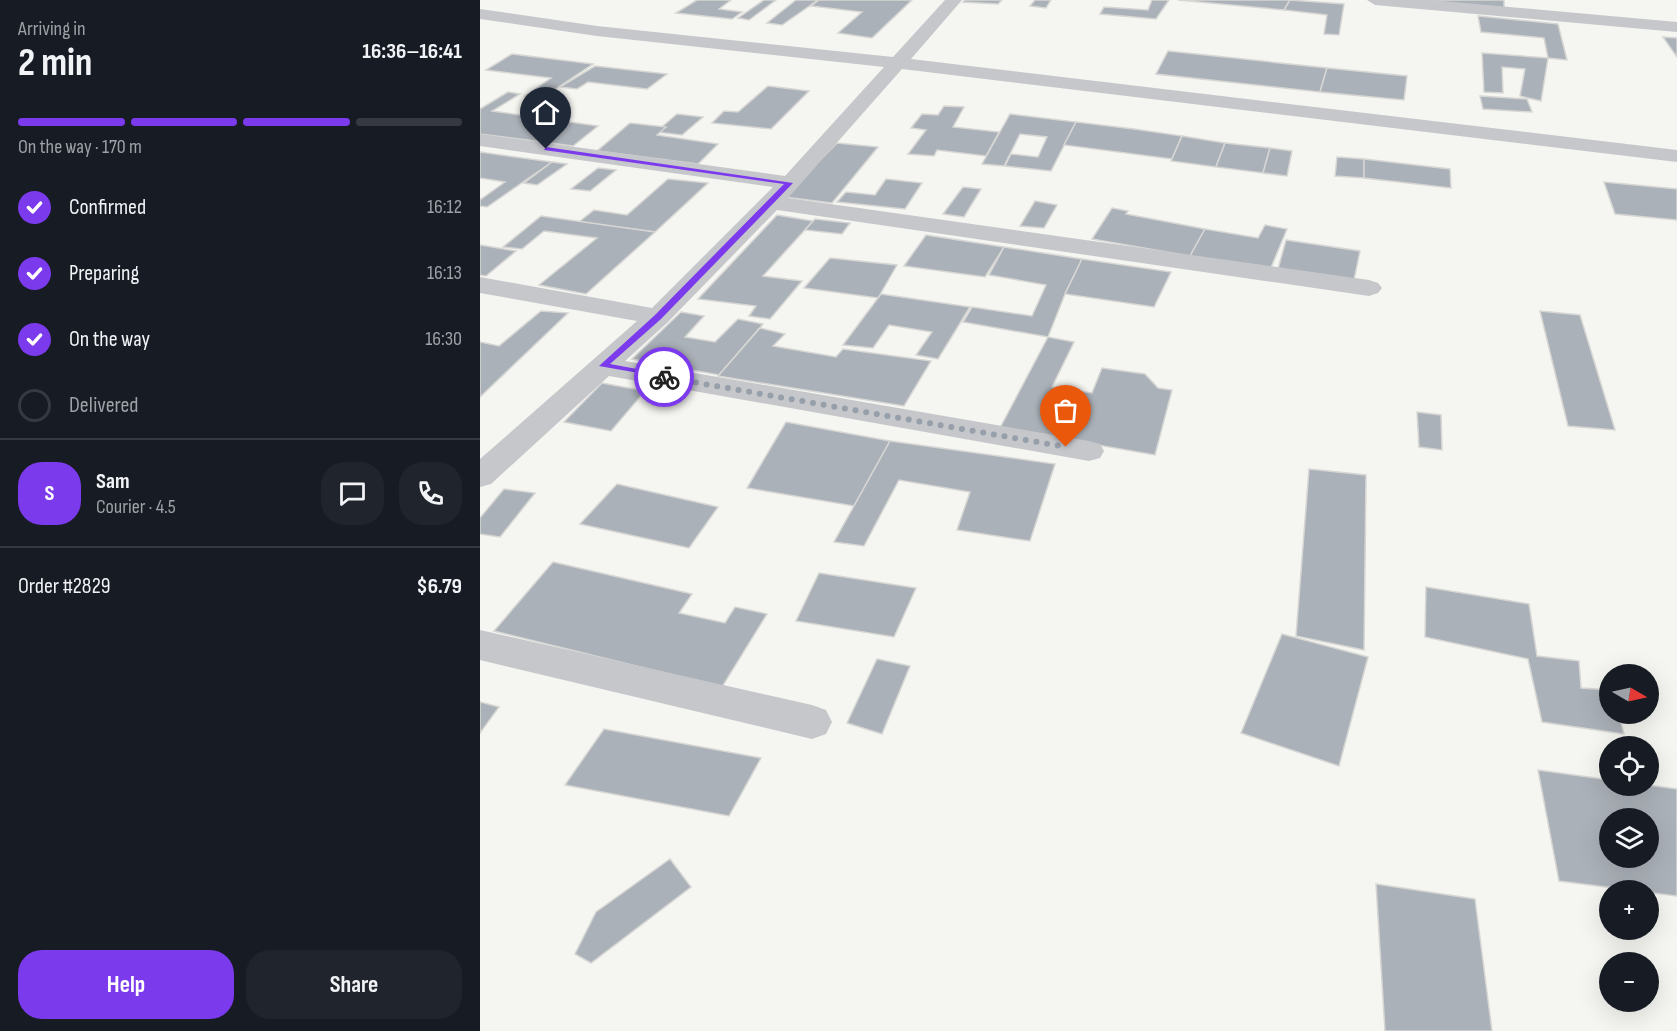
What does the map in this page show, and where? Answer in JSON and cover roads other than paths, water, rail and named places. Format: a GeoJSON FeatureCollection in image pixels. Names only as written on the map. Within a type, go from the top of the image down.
{"type":"FeatureCollection","features":[{"type":"Feature","properties":{"kind":"street"},"geometry":{"type":"LineString","coordinates":[[480,476],[658,317],[789,183],[954,0]]}},
{"type":"Feature","properties":{"kind":"street"},"geometry":{"type":"LineString","coordinates":[[1375,0],[1677,27]]}},
{"type":"Feature","properties":{"kind":"street"},"geometry":{"type":"LineString","coordinates":[[480,14],[597,31],[897,63],[1677,156]]}},
{"type":"Feature","properties":{"kind":"street"},"geometry":{"type":"LineString","coordinates":[[480,140],[789,183]]}},
{"type":"Feature","properties":{"kind":"street"},"geometry":{"type":"LineString","coordinates":[[771,202],[1369,288]]}},
{"type":"Feature","properties":{"kind":"street"},"geometry":{"type":"LineString","coordinates":[[480,285],[658,317]]}},
{"type":"Feature","properties":{"kind":"street"},"geometry":{"type":"LineString","coordinates":[[603,366],[1089,451]]}},
{"type":"Feature","properties":{"kind":"street"},"geometry":{"type":"LineString","coordinates":[[480,645],[812,722]]}}]}
